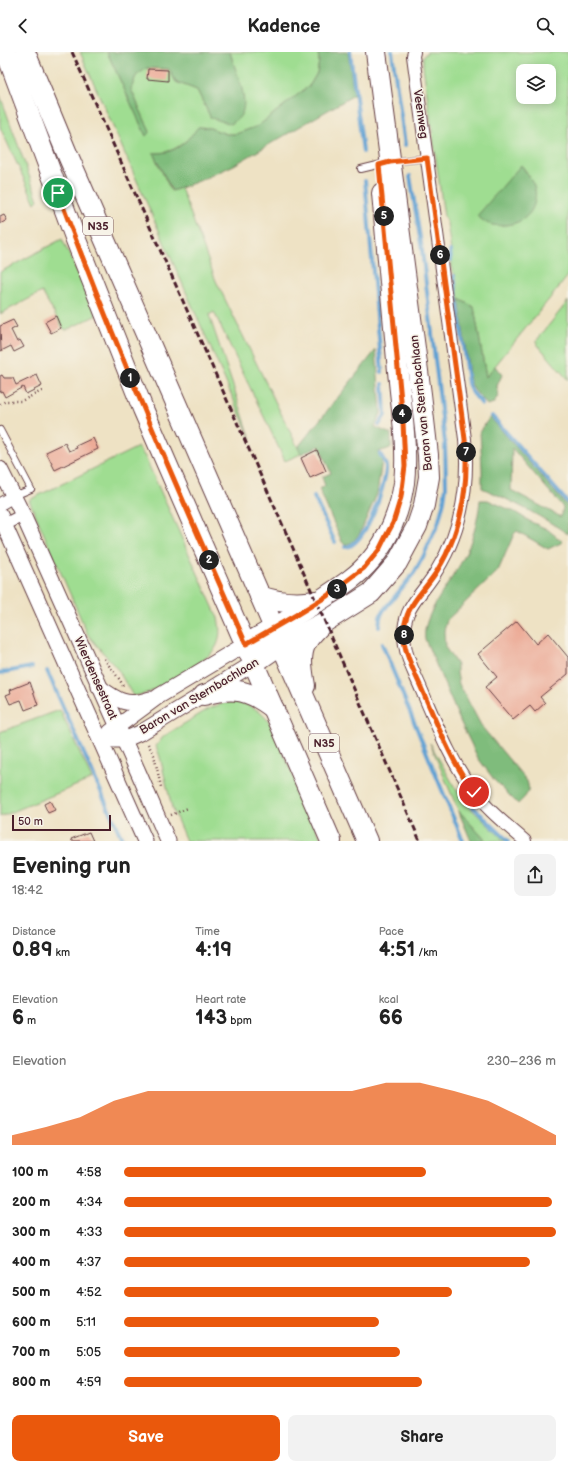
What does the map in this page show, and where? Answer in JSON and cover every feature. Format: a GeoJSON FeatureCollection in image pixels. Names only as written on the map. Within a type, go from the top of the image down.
{"type":"FeatureCollection","features":[{"type":"Feature","properties":{"kind":"main road","name":"N35"},"geometry":{"type":"LineString","coordinates":[[6,52],[117,345],[164,457],[331,841]]}},
{"type":"Feature","properties":{"kind":"main road","name":"N35"},"geometry":{"type":"LineString","coordinates":[[25,52],[66,151],[366,841]]}},
{"type":"Feature","properties":{"kind":"main road","name":"Baron van Sternbachlaan"},"geometry":{"type":"LineString","coordinates":[[254,663],[277,636],[320,600],[339,588],[364,568],[379,550],[393,523],[404,482],[405,466],[403,422],[366,52]]}},
{"type":"Feature","properties":{"kind":"main road","name":"Baron van Sternbachlaan"},"geometry":{"type":"LineString","coordinates":[[246,644],[323,623],[371,593],[397,563],[408,545],[419,521],[424,505],[429,477],[421,394],[377,165],[376,52]]}},
{"type":"Feature","properties":{"kind":"main road"},"geometry":{"type":"LineString","coordinates":[[260,596],[288,603],[302,603],[320,600]]}},
{"type":"Feature","properties":{"kind":"main road"},"geometry":{"type":"LineString","coordinates":[[308,706],[302,659],[306,642],[323,623]]}},
{"type":"Feature","properties":{"kind":"main road"},"geometry":{"type":"LineString","coordinates":[[204,695],[223,690],[240,691],[256,696],[274,709]]}},
{"type":"Feature","properties":{"kind":"street","name":"Veenweg"},"geometry":{"type":"LineString","coordinates":[[414,54],[465,439],[466,476],[462,512],[452,542],[437,572],[411,608],[405,625],[404,641],[408,658],[447,748],[459,771],[485,805],[525,841]]}},
{"type":"Feature","properties":{"kind":"street","name":"Wierdensestraat"},"geometry":{"type":"LineString","coordinates":[[0,469],[23,515],[168,841]]}},
{"type":"Feature","properties":{"kind":"street"},"geometry":{"type":"LineString","coordinates":[[0,504],[14,496]]}},
{"type":"Feature","properties":{"kind":"street","name":"Wierdensestraat"},"geometry":{"type":"LineString","coordinates":[[23,515],[1,522],[145,841]]}},
{"type":"Feature","properties":{"kind":"street","name":"Baron van Sternbachlaan"},"geometry":{"type":"LineString","coordinates":[[100,741],[117,725],[159,696],[246,644]]}},
{"type":"Feature","properties":{"kind":"street","name":"Baron van Sternbachlaan"},"geometry":{"type":"LineString","coordinates":[[100,741],[124,740],[142,732],[254,663]]}},
{"type":"Feature","properties":{"kind":"street"},"geometry":{"type":"LineString","coordinates":[[99,686],[119,699],[130,703],[141,702],[159,696]]}},
{"type":"Feature","properties":{"kind":"lane"},"geometry":{"type":"LineString","coordinates":[[377,165],[427,158]]}},
{"type":"Feature","properties":{"kind":"lane"},"geometry":{"type":"LineString","coordinates":[[0,430],[31,489],[14,496]]}},
{"type":"Feature","properties":{"kind":"path"},"geometry":{"type":"LineString","coordinates":[[0,404],[6,401],[21,401],[44,390]]}},
{"type":"Feature","properties":{"kind":"path"},"geometry":{"type":"LineString","coordinates":[[174,814],[188,808]]}},
{"type":"Feature","properties":{"kind":"green space"},"geometry":{"type":"Polygon","coordinates":[[[80,52],[107,52],[146,136],[150,132],[131,89],[136,75],[147,68],[169,69],[176,82],[197,90],[211,118],[242,90],[230,52],[318,52],[319,61],[317,73],[310,85],[258,126],[236,134],[226,134],[210,128],[199,127],[179,146],[160,153],[153,153],[171,191],[181,188],[216,281],[301,454],[285,461],[214,312],[209,315],[251,439],[80,52]]]}},
{"type":"Feature","properties":{"kind":"green space"},"geometry":{"type":"Polygon","coordinates":[[[107,52],[230,52],[244,99],[242,113],[239,118],[231,124],[211,118],[197,90],[176,82],[169,69],[147,68],[136,76],[131,89],[150,132],[146,136],[107,52]]]}},
{"type":"Feature","properties":{"kind":"green space"},"geometry":{"type":"Polygon","coordinates":[[[318,52],[348,52],[354,95],[234,165],[199,181],[172,191],[153,153],[168,152],[174,149],[184,143],[198,127],[210,128],[226,134],[236,134],[258,126],[310,85],[317,73],[319,61],[318,52]]]}},
{"type":"Feature","properties":{"kind":"green space"},"geometry":{"type":"Polygon","coordinates":[[[427,52],[568,52],[568,276],[486,377],[474,307],[459,299],[455,274],[452,271],[451,251],[447,223],[444,217],[423,57],[427,52]],[[521,165],[534,203],[532,182],[521,165]]]}},
{"type":"Feature","properties":{"kind":"green space"},"geometry":{"type":"Polygon","coordinates":[[[0,95],[38,200],[35,203],[0,127],[0,95]]]}},
{"type":"Feature","properties":{"kind":"green space"},"geometry":{"type":"Polygon","coordinates":[[[521,165],[535,189],[534,203],[529,214],[513,224],[495,225],[485,222],[477,216],[521,165]]]}},
{"type":"Feature","properties":{"kind":"green space"},"geometry":{"type":"Polygon","coordinates":[[[62,239],[97,315],[66,330],[63,328],[42,292],[0,314],[0,272],[62,239]]]}},
{"type":"Feature","properties":{"kind":"green space"},"geometry":{"type":"Polygon","coordinates":[[[459,299],[474,307],[486,377],[495,366],[502,375],[497,386],[498,396],[494,403],[487,405],[474,390],[470,382],[459,299]]]}},
{"type":"Feature","properties":{"kind":"green space"},"geometry":{"type":"Polygon","coordinates":[[[568,301],[568,380],[537,344],[537,340],[568,301]]]}},
{"type":"Feature","properties":{"kind":"green space"},"geometry":{"type":"Polygon","coordinates":[[[376,350],[381,413],[375,427],[391,434],[391,448],[378,452],[382,460],[377,494],[360,533],[353,542],[345,545],[342,542],[319,489],[325,486],[322,477],[331,473],[319,446],[301,454],[298,447],[376,350]]]}},
{"type":"Feature","properties":{"kind":"green space"},"geometry":{"type":"Polygon","coordinates":[[[490,417],[568,507],[568,534],[526,509],[482,488],[480,431],[490,417]],[[512,448],[511,490],[561,517],[563,507],[512,448]]]}},
{"type":"Feature","properties":{"kind":"green space"},"geometry":{"type":"Polygon","coordinates":[[[138,447],[145,457],[218,618],[220,632],[217,645],[213,651],[198,664],[152,691],[133,696],[118,670],[88,635],[29,500],[138,447]]]}},
{"type":"Feature","properties":{"kind":"green space"},"geometry":{"type":"Polygon","coordinates":[[[480,500],[488,500],[515,512],[531,522],[547,529],[563,542],[548,549],[517,531],[514,534],[498,571],[447,620],[444,631],[445,647],[457,665],[459,684],[482,727],[527,781],[527,794],[518,804],[495,781],[478,758],[461,723],[425,639],[425,630],[432,609],[458,568],[470,545],[478,515],[480,500]]]}},
{"type":"Feature","properties":{"kind":"green space"},"geometry":{"type":"Polygon","coordinates":[[[235,702],[246,704],[255,709],[270,723],[322,841],[186,841],[172,808],[156,746],[164,736],[210,708],[224,703],[235,702]]]}},
{"type":"Feature","properties":{"kind":"green space"},"geometry":{"type":"Polygon","coordinates":[[[60,710],[92,779],[0,817],[0,732],[60,710]]]}},
{"type":"Feature","properties":{"kind":"green space"},"geometry":{"type":"Polygon","coordinates":[[[430,743],[466,804],[505,841],[486,841],[458,810],[430,743]]]}},
{"type":"Feature","properties":{"kind":"green space"},"geometry":{"type":"Polygon","coordinates":[[[458,810],[486,841],[471,841],[458,810]]]}},
{"type":"Feature","properties":{"kind":"building"},"geometry":{"type":"Polygon","coordinates":[[[148,69],[168,70],[168,81],[147,79],[148,69]]]}},
{"type":"Feature","properties":{"kind":"building"},"geometry":{"type":"Polygon","coordinates":[[[4,215],[7,220],[0,224],[0,217],[4,215]]]}},
{"type":"Feature","properties":{"kind":"building"},"geometry":{"type":"Polygon","coordinates":[[[56,316],[61,328],[51,333],[45,322],[56,316]]]}},
{"type":"Feature","properties":{"kind":"building"},"geometry":{"type":"Polygon","coordinates":[[[13,320],[17,327],[11,330],[17,342],[20,340],[24,347],[14,352],[11,346],[1,351],[0,326],[13,320]]]}},
{"type":"Feature","properties":{"kind":"building"},"geometry":{"type":"Polygon","coordinates":[[[2,375],[4,378],[13,378],[16,385],[37,375],[42,386],[26,394],[23,387],[5,397],[2,391],[0,392],[0,376],[2,375]]]}},
{"type":"Feature","properties":{"kind":"building"},"geometry":{"type":"Polygon","coordinates":[[[93,438],[98,449],[55,470],[46,452],[65,443],[69,451],[93,438]]]}},
{"type":"Feature","properties":{"kind":"building"},"geometry":{"type":"Polygon","coordinates":[[[317,450],[326,471],[310,478],[301,458],[317,450]]]}},
{"type":"Feature","properties":{"kind":"building"},"geometry":{"type":"Polygon","coordinates":[[[517,621],[536,644],[548,633],[568,657],[568,674],[540,697],[545,703],[535,712],[530,706],[513,720],[485,687],[497,677],[478,654],[517,621]]]}},
{"type":"Feature","properties":{"kind":"building"},"geometry":{"type":"Polygon","coordinates":[[[30,682],[38,705],[25,710],[21,700],[10,704],[6,695],[11,693],[10,690],[30,682]]]}},
{"type":"Feature","properties":{"kind":"building"},"geometry":{"type":"Polygon","coordinates":[[[50,801],[55,810],[48,813],[44,804],[50,801]]]}},
{"type":"Feature","properties":{"kind":"building"},"geometry":{"type":"Polygon","coordinates":[[[89,832],[93,841],[72,841],[71,839],[89,832]]]}},
{"type":"Feature","properties":{"kind":"waterway"},"geometry":{"type":"LineString","coordinates":[[350,52],[363,152]]}},
{"type":"Feature","properties":{"kind":"waterway"},"geometry":{"type":"LineString","coordinates":[[392,52],[405,145]]}},
{"type":"Feature","properties":{"kind":"waterway"},"geometry":{"type":"LineString","coordinates":[[379,627],[380,617],[383,611],[414,573],[423,557],[438,524],[446,487],[445,443],[422,250],[410,176]]}},
{"type":"Feature","properties":{"kind":"waterway"},"geometry":{"type":"LineString","coordinates":[[365,181],[382,372]]}},
{"type":"Feature","properties":{"kind":"waterway"},"geometry":{"type":"LineString","coordinates":[[450,251],[451,260]]}},
{"type":"Feature","properties":{"kind":"waterway"},"geometry":{"type":"LineString","coordinates":[[454,276],[468,383],[471,391],[482,404]]}},
{"type":"Feature","properties":{"kind":"waterway"},"geometry":{"type":"LineString","coordinates":[[379,425],[385,415],[383,384]]}},
{"type":"Feature","properties":{"kind":"waterway"},"geometry":{"type":"LineString","coordinates":[[492,416],[568,503]]}},
{"type":"Feature","properties":{"kind":"waterway"},"geometry":{"type":"LineString","coordinates":[[345,547],[353,544],[360,537],[373,514],[382,488],[386,468],[380,454]]}},
{"type":"Feature","properties":{"kind":"waterway"},"geometry":{"type":"LineString","coordinates":[[314,497],[335,542]]}},
{"type":"Feature","properties":{"kind":"waterway"},"geometry":{"type":"LineString","coordinates":[[382,644],[463,841]]}},
{"type":"Feature","properties":{"kind":"waterway"},"geometry":{"type":"LineString","coordinates":[[0,673],[32,667]]}},
{"type":"Feature","properties":{"kind":"waterway"},"geometry":{"type":"LineString","coordinates":[[47,671],[123,841]]}},
{"type":"Feature","properties":{"kind":"waterway"},"geometry":{"type":"LineString","coordinates":[[468,802],[508,841]]}},
{"type":"Feature","properties":{"kind":"railway"},"geometry":{"type":"LineString","coordinates":[[72,52],[292,546],[420,841]]}},
{"type":"Feature","properties":{"kind":"route"},"geometry":{"type":"LineString","coordinates":[[58,193],[143,409],[246,644],[327,596],[364,568],[379,550],[393,523],[401,497],[405,466],[403,422],[379,165],[390,162],[427,158],[467,457],[465,492],[462,512],[457,528],[452,542],[437,572],[414,602],[408,613],[404,636],[408,658],[447,748],[454,763],[474,792]]}}]}
